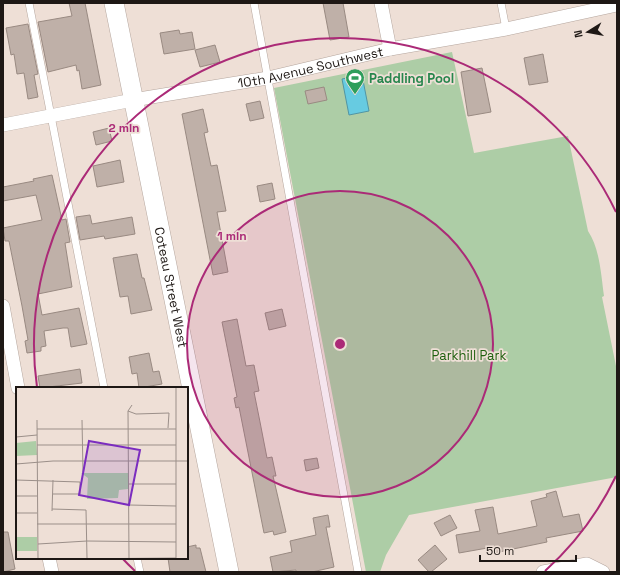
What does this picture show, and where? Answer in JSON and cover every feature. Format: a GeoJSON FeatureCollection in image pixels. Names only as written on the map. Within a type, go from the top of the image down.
{"type":"FeatureCollection","features":[{"type":"Feature","properties":{"kind":"street","name":"Coteau Street West"},"geometry":{"type":"LineString","coordinates":[[114,3],[229,572]]}},
{"type":"Feature","properties":{"kind":"street"},"geometry":{"type":"LineString","coordinates":[[381,3],[390,49]]}},
{"type":"Feature","properties":{"kind":"street","name":"10th Avenue Southwest"},"geometry":{"type":"LineString","coordinates":[[3,125],[133,100],[268,78],[390,49],[506,30],[617,6]]}},
{"type":"Feature","properties":{"kind":"street"},"geometry":{"type":"LineString","coordinates":[[3,306],[18,387]]}},
{"type":"Feature","properties":{"kind":"street"},"geometry":{"type":"LineString","coordinates":[[49,559],[52,572]]}},
{"type":"Feature","properties":{"kind":"street"},"geometry":{"type":"LineString","coordinates":[[543,572],[587,564],[603,572]]}},
{"type":"Feature","properties":{"kind":"lane"},"geometry":{"type":"LineString","coordinates":[[29,3],[104,387]]}},
{"type":"Feature","properties":{"kind":"lane"},"geometry":{"type":"LineString","coordinates":[[254,3],[358,572]]}},
{"type":"Feature","properties":{"kind":"lane"},"geometry":{"type":"LineString","coordinates":[[501,3],[506,30]]}},
{"type":"Feature","properties":{"kind":"lane"},"geometry":{"type":"LineString","coordinates":[[137,559],[140,572]]}},
{"type":"Feature","properties":{"kind":"green space","name":"Parkhill Park"},"geometry":{"type":"Polygon","coordinates":[[[452,52],[474,153],[568,136],[588,231],[598,254],[604,296],[602,297],[617,371],[617,477],[409,515],[386,555],[380,572],[366,572],[274,88],[452,52]]]}},
{"type":"Feature","properties":{"kind":"water","name":"Paddling Pool"},"geometry":{"type":"Polygon","coordinates":[[[362,75],[369,111],[349,115],[342,79],[362,75]]]}},
{"type":"Feature","properties":{"kind":"building"},"geometry":{"type":"Polygon","coordinates":[[[69,3],[85,3],[101,85],[82,89],[79,70],[77,71],[76,65],[48,72],[38,22],[72,16],[69,3]]]}},
{"type":"Feature","properties":{"kind":"building"},"geometry":{"type":"Polygon","coordinates":[[[323,3],[343,3],[349,37],[330,40],[323,3]]]}},
{"type":"Feature","properties":{"kind":"building"},"geometry":{"type":"Polygon","coordinates":[[[28,24],[38,74],[34,75],[38,97],[28,99],[24,73],[17,74],[14,54],[11,55],[6,28],[28,24]]]}},
{"type":"Feature","properties":{"kind":"building"},"geometry":{"type":"Polygon","coordinates":[[[179,30],[180,34],[192,32],[195,49],[164,54],[160,33],[179,30]]]}},
{"type":"Feature","properties":{"kind":"building"},"geometry":{"type":"Polygon","coordinates":[[[215,45],[220,62],[200,67],[195,50],[215,45]]]}},
{"type":"Feature","properties":{"kind":"building"},"geometry":{"type":"Polygon","coordinates":[[[543,54],[548,82],[529,85],[524,58],[543,54]]]}},
{"type":"Feature","properties":{"kind":"building"},"geometry":{"type":"Polygon","coordinates":[[[482,68],[491,112],[468,116],[461,72],[482,68]]]}},
{"type":"Feature","properties":{"kind":"building"},"geometry":{"type":"Polygon","coordinates":[[[324,87],[327,100],[308,104],[305,91],[324,87]]]}},
{"type":"Feature","properties":{"kind":"building"},"geometry":{"type":"Polygon","coordinates":[[[260,101],[264,118],[250,121],[246,104],[260,101]]]}},
{"type":"Feature","properties":{"kind":"building"},"geometry":{"type":"Polygon","coordinates":[[[203,109],[208,132],[204,133],[211,166],[217,165],[226,211],[217,212],[228,272],[213,275],[182,114],[203,109]]]}},
{"type":"Feature","properties":{"kind":"building"},"geometry":{"type":"Polygon","coordinates":[[[109,128],[112,141],[96,145],[93,132],[109,128]]]}},
{"type":"Feature","properties":{"kind":"building"},"geometry":{"type":"Polygon","coordinates":[[[120,160],[124,182],[97,187],[93,166],[120,160]]]}},
{"type":"Feature","properties":{"kind":"building"},"geometry":{"type":"Polygon","coordinates":[[[52,175],[62,220],[66,219],[70,242],[65,243],[72,287],[38,294],[42,315],[79,308],[87,344],[71,347],[68,328],[63,328],[44,331],[46,346],[41,347],[41,351],[27,353],[25,341],[28,340],[22,306],[9,241],[5,241],[3,228],[42,220],[36,195],[3,201],[3,187],[34,181],[33,179],[52,175]]]}},
{"type":"Feature","properties":{"kind":"building"},"geometry":{"type":"Polygon","coordinates":[[[272,183],[275,199],[260,202],[257,186],[272,183]]]}},
{"type":"Feature","properties":{"kind":"building"},"geometry":{"type":"Polygon","coordinates":[[[90,215],[92,224],[132,217],[135,234],[105,239],[104,236],[80,240],[76,217],[90,215]]]}},
{"type":"Feature","properties":{"kind":"building"},"geometry":{"type":"Polygon","coordinates":[[[137,254],[142,278],[144,278],[152,310],[131,314],[128,296],[120,297],[113,258],[137,254]]]}},
{"type":"Feature","properties":{"kind":"building"},"geometry":{"type":"Polygon","coordinates":[[[282,309],[286,326],[269,330],[265,313],[282,309]]]}},
{"type":"Feature","properties":{"kind":"building"},"geometry":{"type":"Polygon","coordinates":[[[237,319],[246,366],[254,365],[259,391],[254,392],[267,458],[272,457],[276,476],[273,476],[286,532],[274,535],[273,531],[264,533],[239,407],[236,408],[234,398],[237,397],[222,322],[237,319]]]}},
{"type":"Feature","properties":{"kind":"building"},"geometry":{"type":"Polygon","coordinates":[[[149,353],[153,372],[159,371],[162,384],[139,387],[137,373],[132,374],[129,357],[149,353]]]}},
{"type":"Feature","properties":{"kind":"building"},"geometry":{"type":"Polygon","coordinates":[[[80,369],[82,383],[40,387],[38,376],[80,369]]]}},
{"type":"Feature","properties":{"kind":"building"},"geometry":{"type":"Polygon","coordinates":[[[317,458],[319,468],[306,471],[304,460],[317,458]]]}},
{"type":"Feature","properties":{"kind":"building"},"geometry":{"type":"Polygon","coordinates":[[[556,491],[563,517],[579,514],[583,531],[546,538],[547,542],[494,553],[493,547],[459,553],[456,535],[480,531],[475,510],[493,507],[498,534],[537,526],[531,501],[547,497],[546,494],[556,491]]]}},
{"type":"Feature","properties":{"kind":"building"},"geometry":{"type":"Polygon","coordinates":[[[328,515],[330,527],[326,527],[334,567],[312,572],[296,572],[296,570],[273,572],[270,557],[292,552],[290,541],[316,535],[313,518],[328,515]]]}},
{"type":"Feature","properties":{"kind":"building"},"geometry":{"type":"Polygon","coordinates":[[[450,515],[457,528],[441,536],[434,523],[450,515]]]}},
{"type":"Feature","properties":{"kind":"building"},"geometry":{"type":"Polygon","coordinates":[[[3,532],[8,532],[15,569],[3,572],[3,532]]]}},
{"type":"Feature","properties":{"kind":"building"},"geometry":{"type":"Polygon","coordinates":[[[196,545],[196,548],[200,548],[206,572],[170,572],[168,559],[188,559],[188,547],[196,545]]]}},
{"type":"Feature","properties":{"kind":"building"},"geometry":{"type":"Polygon","coordinates":[[[435,545],[447,559],[429,572],[418,560],[435,545]]]}},
{"type":"Feature","properties":{"kind":"place","name":"Paddling Pool"},"geometry":{"type":"Point","coordinates":[355,95]}}]}
